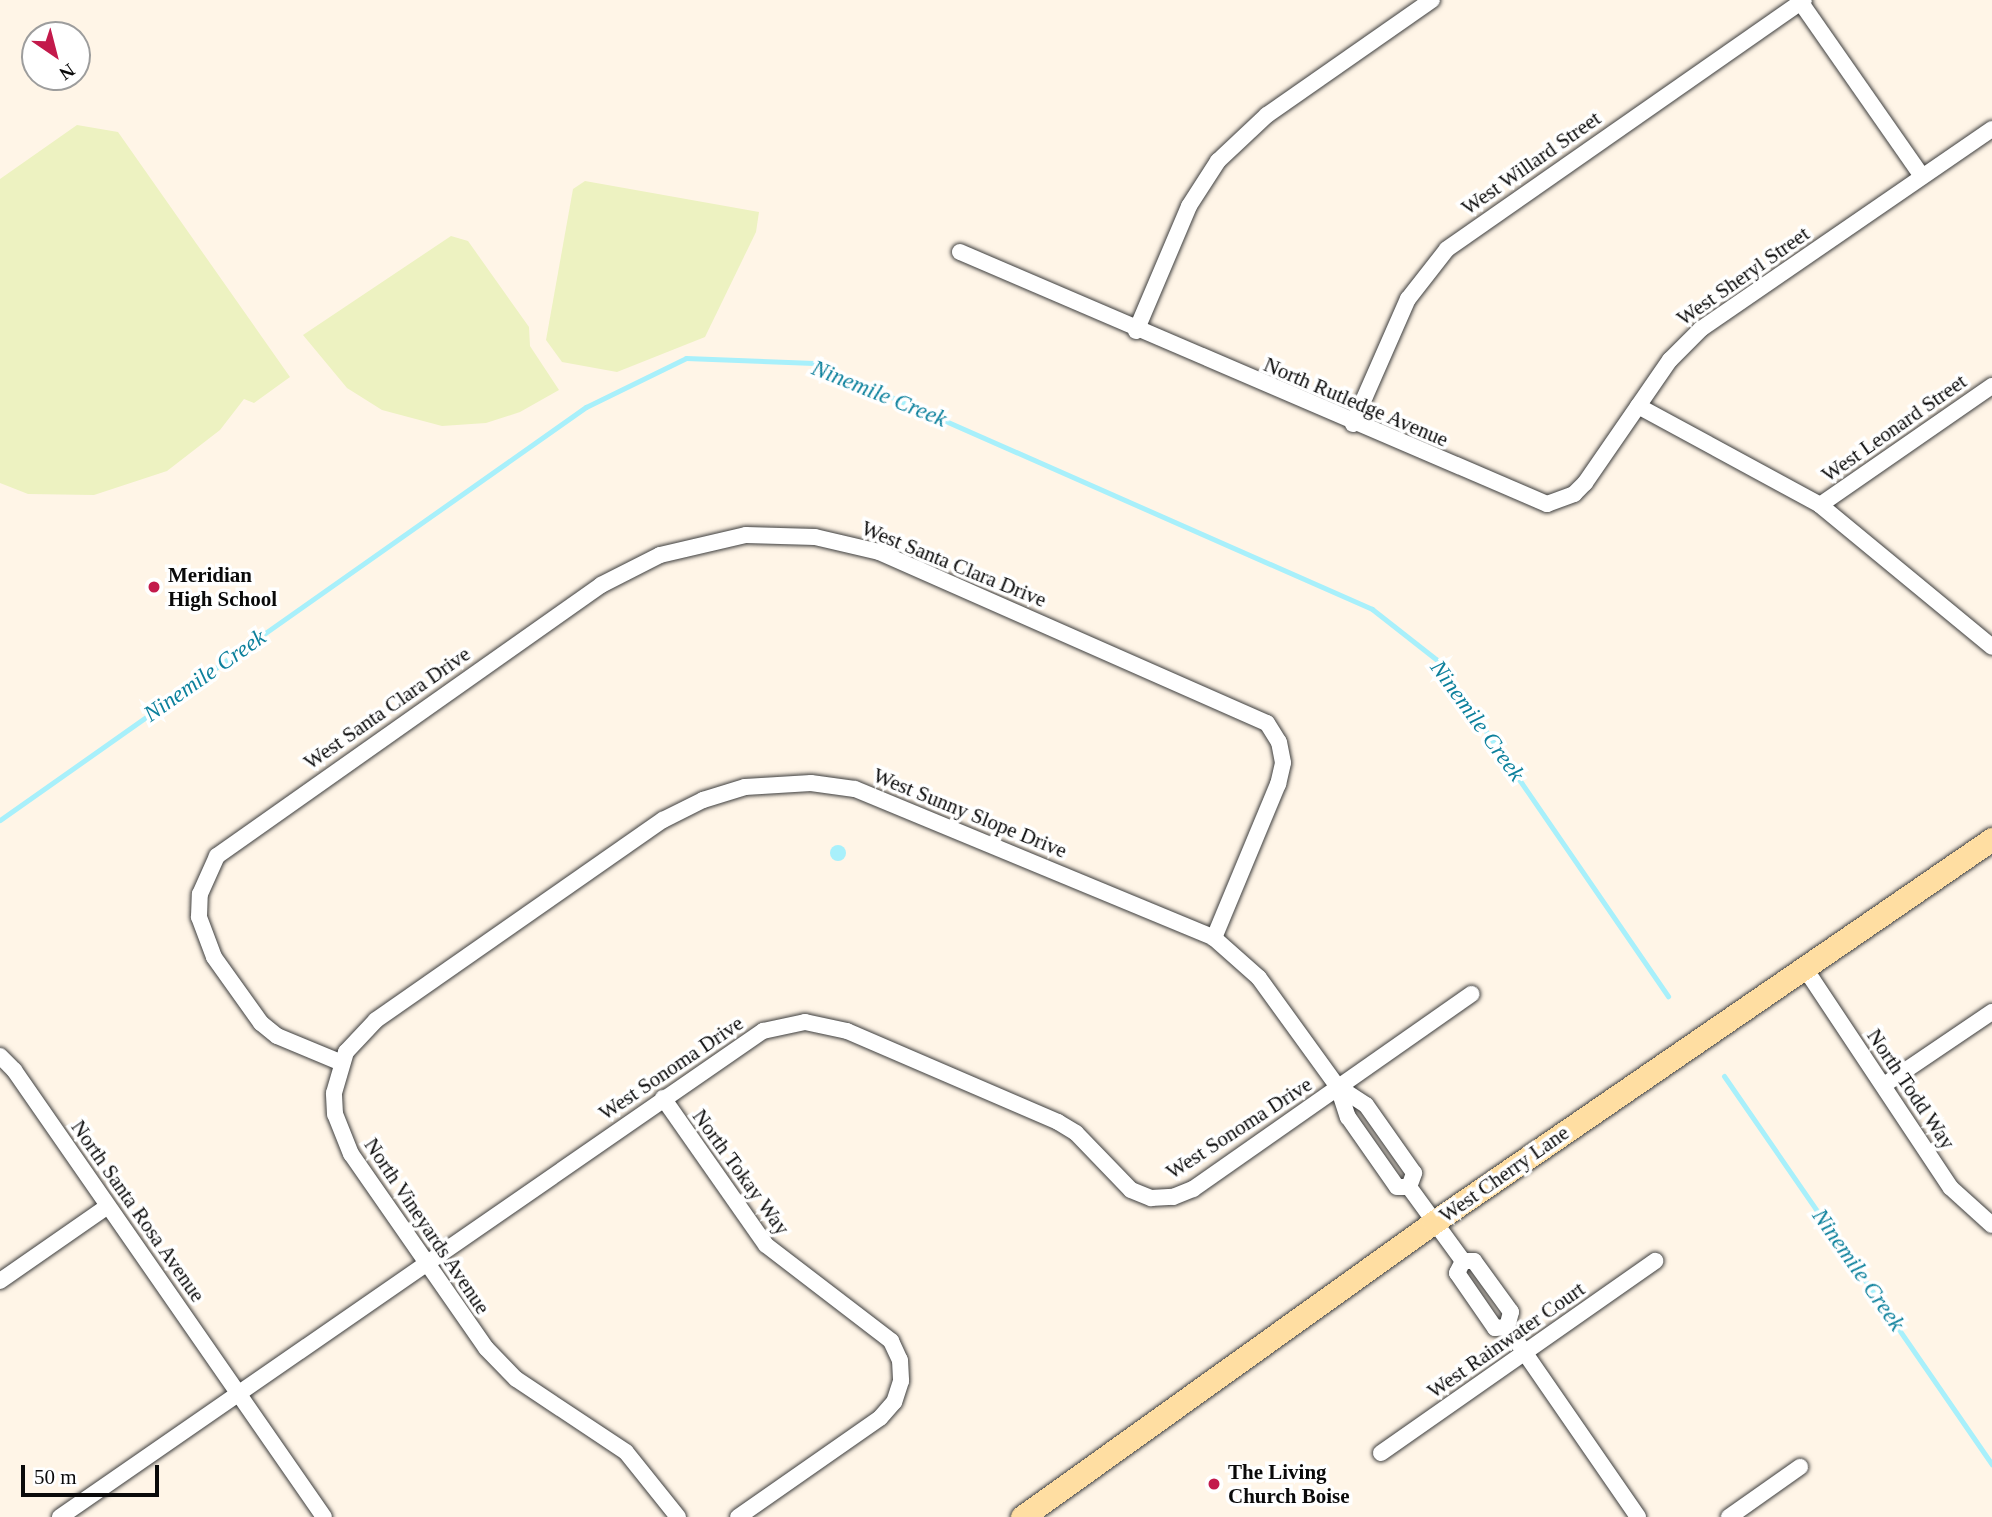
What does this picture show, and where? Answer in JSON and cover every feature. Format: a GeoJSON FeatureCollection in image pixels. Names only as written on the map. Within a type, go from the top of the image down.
{"type":"FeatureCollection","features":[{"type":"Feature","properties":{"kind":"main road","name":"West Cherry Lane"},"geometry":{"type":"LineString","coordinates":[[1022,1517],[1434,1222],[1992,839]]}},
{"type":"Feature","properties":{"kind":"street"},"geometry":{"type":"LineString","coordinates":[[1136,331],[1189,206],[1218,160],[1267,114],[1432,0]]}},
{"type":"Feature","properties":{"kind":"street"},"geometry":{"type":"LineString","coordinates":[[1801,1],[1922,176]]}},
{"type":"Feature","properties":{"kind":"street","name":"West Willard Street"},"geometry":{"type":"LineString","coordinates":[[1353,424],[1408,299],[1447,249],[1801,1]]}},
{"type":"Feature","properties":{"kind":"street","name":"West Sheryl Street"},"geometry":{"type":"LineString","coordinates":[[1561,501],[1586,483],[1670,360],[1700,328],[1992,129]]}},
{"type":"Feature","properties":{"kind":"street","name":"North Rutledge Avenue"},"geometry":{"type":"LineString","coordinates":[[960,252],[1136,331],[1526,498],[1547,504],[1561,501]]}},
{"type":"Feature","properties":{"kind":"street","name":"West Leonard Street"},"geometry":{"type":"LineString","coordinates":[[1820,505],[1992,386]]}},
{"type":"Feature","properties":{"kind":"street"},"geometry":{"type":"LineString","coordinates":[[1639,405],[1820,505],[1992,647]]}},
{"type":"Feature","properties":{"kind":"street","name":"West Santa Clara Drive"},"geometry":{"type":"LineString","coordinates":[[342,1063],[277,1036],[261,1023],[204,937],[200,894],[217,856],[235,839],[601,585],[681,548],[746,535],[791,534],[837,540],[889,556],[1267,723],[1279,742],[1283,763],[1278,784],[1214,938]]}},
{"type":"Feature","properties":{"kind":"street","name":"West Sunny Slope Drive"},"geometry":{"type":"LineString","coordinates":[[342,1063],[359,1034],[376,1020],[663,820],[703,800],[767,784],[811,783],[876,795],[1214,938],[1259,978],[1338,1087],[1348,1117],[1397,1187],[1409,1187],[1463,1261],[1457,1273],[1494,1328],[1507,1327],[1526,1353]]}},
{"type":"Feature","properties":{"kind":"street","name":"North Todd Way"},"geometry":{"type":"LineString","coordinates":[[1804,967],[1951,1188],[1992,1224]]}},
{"type":"Feature","properties":{"kind":"street","name":"West Sonoma Drive"},"geometry":{"type":"LineString","coordinates":[[60,1517],[763,1031],[784,1024],[827,1024],[1058,1122],[1076,1133],[1131,1190],[1151,1198],[1173,1197],[1192,1189],[1471,994]]}},
{"type":"Feature","properties":{"kind":"street"},"geometry":{"type":"LineString","coordinates":[[1884,1085],[1992,1012]]}},
{"type":"Feature","properties":{"kind":"street","name":"North Santa Rosa Avenue"},"geometry":{"type":"LineString","coordinates":[[0,1056],[108,1206],[324,1517]]}},
{"type":"Feature","properties":{"kind":"street","name":"North Vineyards Avenue"},"geometry":{"type":"LineString","coordinates":[[342,1063],[334,1093],[341,1135],[427,1263],[500,1364],[533,1392],[626,1452],[678,1517]]}},
{"type":"Feature","properties":{"kind":"street","name":"North Tokay Way"},"geometry":{"type":"LineString","coordinates":[[663,1098],[766,1245],[891,1341],[900,1360],[901,1381],[894,1402],[880,1418],[738,1517]]}},
{"type":"Feature","properties":{"kind":"street"},"geometry":{"type":"LineString","coordinates":[[0,1281],[108,1206]]}},
{"type":"Feature","properties":{"kind":"street","name":"West Rainwater Court"},"geometry":{"type":"LineString","coordinates":[[1381,1453],[1655,1261]]}},
{"type":"Feature","properties":{"kind":"street"},"geometry":{"type":"LineString","coordinates":[[1526,1353],[1638,1517]]}},
{"type":"Feature","properties":{"kind":"street"},"geometry":{"type":"LineString","coordinates":[[1730,1517],[1800,1468]]}},
{"type":"Feature","properties":{"kind":"green space"},"geometry":{"type":"Polygon","coordinates":[[[77,125],[118,132],[290,377],[254,403],[244,399],[220,430],[167,471],[94,495],[28,494],[0,483],[0,179],[77,125]]]}},
{"type":"Feature","properties":{"kind":"green space"},"geometry":{"type":"Polygon","coordinates":[[[585,181],[759,212],[756,232],[705,337],[617,372],[562,362],[546,340],[573,189],[585,181]]]}},
{"type":"Feature","properties":{"kind":"green space"},"geometry":{"type":"Polygon","coordinates":[[[451,236],[468,241],[529,327],[530,346],[559,390],[520,412],[486,423],[442,426],[382,410],[347,388],[303,335],[451,236]]]}},
{"type":"Feature","properties":{"kind":"water"},"geometry":{"type":"Polygon","coordinates":[[[838,845],[846,853],[838,861],[830,853],[838,845]]]}},
{"type":"Feature","properties":{"kind":"waterway","name":"Ninemile Creek"},"geometry":{"type":"LineString","coordinates":[[0,820],[586,407],[686,358],[814,363],[1372,609],[1437,660],[1668,996]]}},
{"type":"Feature","properties":{"kind":"waterway","name":"Ninemile Creek"},"geometry":{"type":"LineString","coordinates":[[1724,1076],[1992,1464]]}},
{"type":"Feature","properties":{"kind":"place","name":"Meridian High School"},"geometry":{"type":"Point","coordinates":[154,587]}},
{"type":"Feature","properties":{"kind":"place","name":"The Living Church Boise"},"geometry":{"type":"Point","coordinates":[1214,1484]}}]}
